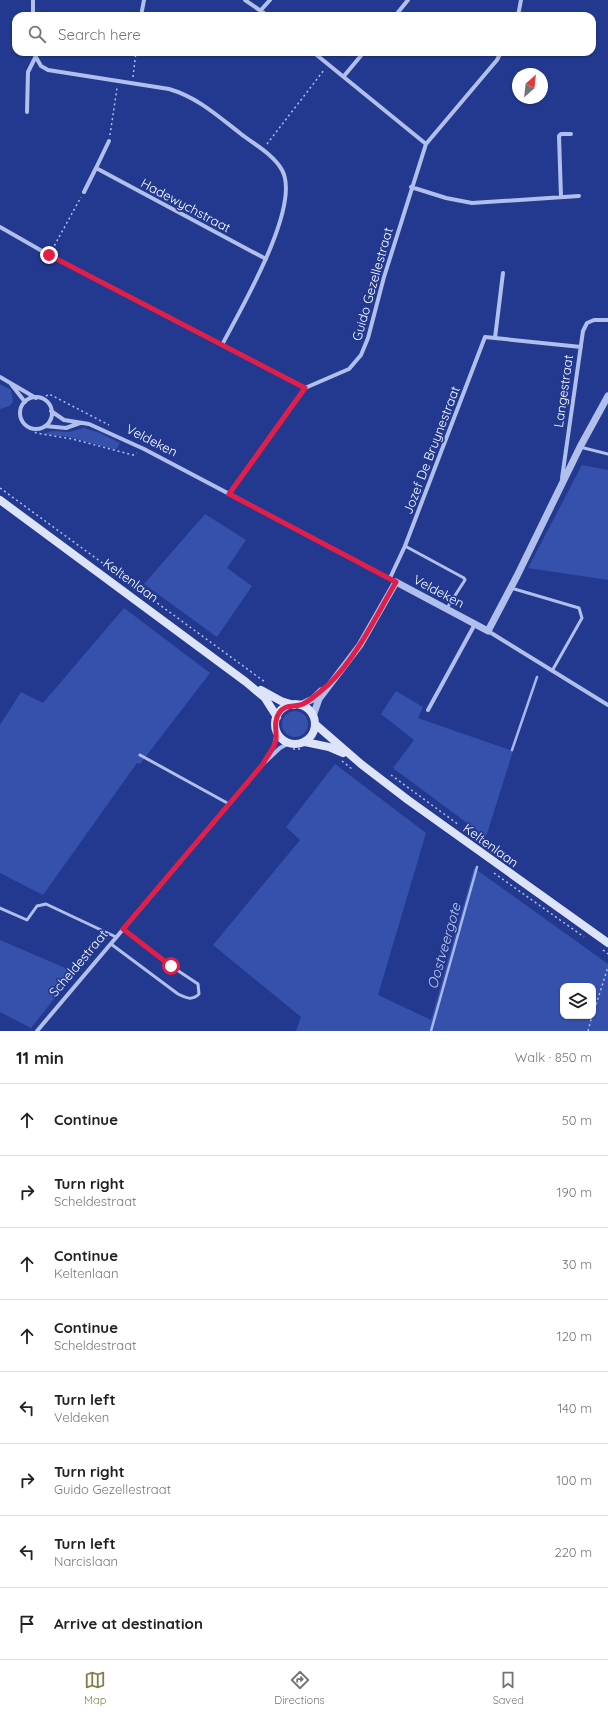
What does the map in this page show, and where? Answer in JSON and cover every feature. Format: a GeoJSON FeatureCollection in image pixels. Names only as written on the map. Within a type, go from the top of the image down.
{"type":"FeatureCollection","features":[{"type":"Feature","properties":{"kind":"main road","name":"Keltenlaan"},"geometry":{"type":"LineString","coordinates":[[0,500],[246,682],[265,698],[277,717]]}},
{"type":"Feature","properties":{"kind":"main road","name":"Keltenlaan"},"geometry":{"type":"LineString","coordinates":[[246,682],[280,701],[307,708],[313,716]]}},
{"type":"Feature","properties":{"kind":"main road"},"geometry":{"type":"LineString","coordinates":[[286,744],[277,732],[277,717],[285,707],[297,705]]}},
{"type":"Feature","properties":{"kind":"main road"},"geometry":{"type":"LineString","coordinates":[[309,742],[313,734],[315,724],[313,716]]}},
{"type":"Feature","properties":{"kind":"main road","name":"Keltenlaan"},"geometry":{"type":"LineString","coordinates":[[315,724],[361,764],[535,892],[608,943]]}},
{"type":"Feature","properties":{"kind":"main road","name":"Keltenlaan"},"geometry":{"type":"LineString","coordinates":[[286,744],[309,742],[336,749],[361,764]]}},
{"type":"Feature","properties":{"kind":"street"},"geometry":{"type":"LineString","coordinates":[[33,0],[33,12]]}},
{"type":"Feature","properties":{"kind":"street"},"geometry":{"type":"LineString","coordinates":[[142,12],[144,0]]}},
{"type":"Feature","properties":{"kind":"street"},"geometry":{"type":"LineString","coordinates":[[245,0],[263,12]]}},
{"type":"Feature","properties":{"kind":"street"},"geometry":{"type":"LineString","coordinates":[[261,10],[270,0]]}},
{"type":"Feature","properties":{"kind":"street"},"geometry":{"type":"LineString","coordinates":[[398,12],[408,0]]}},
{"type":"Feature","properties":{"kind":"street"},"geometry":{"type":"LineString","coordinates":[[519,12],[521,0]]}},
{"type":"Feature","properties":{"kind":"street"},"geometry":{"type":"LineString","coordinates":[[319,56],[426,144]]}},
{"type":"Feature","properties":{"kind":"street"},"geometry":{"type":"LineString","coordinates":[[344,76],[361,56]]}},
{"type":"Feature","properties":{"kind":"street","name":"Guido Gezellestraat"},"geometry":{"type":"LineString","coordinates":[[305,388],[349,369],[361,355],[368,338],[426,144],[499,56]]}},
{"type":"Feature","properties":{"kind":"street"},"geometry":{"type":"LineString","coordinates":[[27,112],[28,72],[35,58],[41,66],[48,70],[169,89],[194,99],[262,150],[278,164],[286,180],[285,201],[266,259],[222,344]]}},
{"type":"Feature","properties":{"kind":"street"},"geometry":{"type":"LineString","coordinates":[[561,197],[559,136],[561,134],[572,134]]}},
{"type":"Feature","properties":{"kind":"street"},"geometry":{"type":"LineString","coordinates":[[84,192],[109,141]]}},
{"type":"Feature","properties":{"kind":"street","name":"Hadewychstraat"},"geometry":{"type":"LineString","coordinates":[[96,168],[266,259]]}},
{"type":"Feature","properties":{"kind":"street"},"geometry":{"type":"LineString","coordinates":[[412,187],[446,198],[472,203],[579,196]]}},
{"type":"Feature","properties":{"kind":"street"},"geometry":{"type":"LineString","coordinates":[[0,227],[49,255],[305,388],[229,494]]}},
{"type":"Feature","properties":{"kind":"street"},"geometry":{"type":"LineString","coordinates":[[503,273],[495,338],[581,347]]}},
{"type":"Feature","properties":{"kind":"street","name":"Langestraat"},"geometry":{"type":"LineString","coordinates":[[561,484],[583,331],[587,323],[594,320],[608,320]]}},
{"type":"Feature","properties":{"kind":"street","name":"Jozef De Bruynestraat"},"geometry":{"type":"LineString","coordinates":[[393,580],[485,337],[495,338]]}},
{"type":"Feature","properties":{"kind":"street"},"geometry":{"type":"LineString","coordinates":[[0,376],[37,398]]}},
{"type":"Feature","properties":{"kind":"street"},"geometry":{"type":"LineString","coordinates":[[10,382],[25,402]]}},
{"type":"Feature","properties":{"kind":"street","name":"Langestraat"},"geometry":{"type":"LineString","coordinates":[[488,631],[511,588],[561,484],[608,396]]}},
{"type":"Feature","properties":{"kind":"street"},"geometry":{"type":"LineString","coordinates":[[42,399],[32,398],[25,402],[21,409],[21,419],[27,426],[38,429],[45,426],[66,428],[82,422]]}},
{"type":"Feature","properties":{"kind":"street","name":"Veldeken"},"geometry":{"type":"LineString","coordinates":[[42,399],[47,402],[51,411],[64,420],[82,422],[102,429],[144,449],[446,608],[488,631],[608,705]]}},
{"type":"Feature","properties":{"kind":"street"},"geometry":{"type":"LineString","coordinates":[[45,426],[51,418],[51,411]]}},
{"type":"Feature","properties":{"kind":"street"},"geometry":{"type":"LineString","coordinates":[[313,716],[319,699],[360,645],[393,580]]}},
{"type":"Feature","properties":{"kind":"street"},"geometry":{"type":"LineString","coordinates":[[428,710],[475,624]]}},
{"type":"Feature","properties":{"kind":"street"},"geometry":{"type":"LineString","coordinates":[[297,705],[313,699],[330,683]]}},
{"type":"Feature","properties":{"kind":"street","name":"Scheldestraat"},"geometry":{"type":"LineString","coordinates":[[263,764],[274,746],[277,732]]}},
{"type":"Feature","properties":{"kind":"street","name":"Scheldestraat"},"geometry":{"type":"LineString","coordinates":[[37,1031],[263,764],[286,744]]}},
{"type":"Feature","properties":{"kind":"lane"},"geometry":{"type":"LineString","coordinates":[[580,447],[608,454]]}},
{"type":"Feature","properties":{"kind":"lane"},"geometry":{"type":"LineString","coordinates":[[405,546],[464,578],[465,580],[460,590],[446,608]]}},
{"type":"Feature","properties":{"kind":"lane"},"geometry":{"type":"LineString","coordinates":[[511,588],[579,608],[582,618],[552,671]]}},
{"type":"Feature","properties":{"kind":"lane"},"geometry":{"type":"LineString","coordinates":[[140,755],[229,804]]}},
{"type":"Feature","properties":{"kind":"lane"},"geometry":{"type":"LineString","coordinates":[[0,908],[27,920],[37,906],[46,904],[116,937]]}},
{"type":"Feature","properties":{"kind":"lane"},"geometry":{"type":"LineString","coordinates":[[110,944],[178,994],[188,999],[196,997],[199,994],[198,984],[171,966],[123,929]]}},
{"type":"Feature","properties":{"kind":"path"},"geometry":{"type":"LineString","coordinates":[[132,83],[135,56]]}},
{"type":"Feature","properties":{"kind":"path"},"geometry":{"type":"LineString","coordinates":[[262,150],[329,64]]}},
{"type":"Feature","properties":{"kind":"path"},"geometry":{"type":"LineString","coordinates":[[109,141],[118,81]]}},
{"type":"Feature","properties":{"kind":"path"},"geometry":{"type":"LineString","coordinates":[[49,255],[84,192]]}},
{"type":"Feature","properties":{"kind":"path"},"geometry":{"type":"LineString","coordinates":[[42,399],[49,394],[112,426]]}},
{"type":"Feature","properties":{"kind":"path"},"geometry":{"type":"LineString","coordinates":[[32,428],[36,433],[72,439],[133,455],[144,449]]}},
{"type":"Feature","properties":{"kind":"path"},"geometry":{"type":"LineString","coordinates":[[0,488],[268,685]]}},
{"type":"Feature","properties":{"kind":"path"},"geometry":{"type":"LineString","coordinates":[[286,744],[298,749],[309,742]]}},
{"type":"Feature","properties":{"kind":"path"},"geometry":{"type":"LineString","coordinates":[[387,773],[462,827]]}},
{"type":"Feature","properties":{"kind":"path"},"geometry":{"type":"LineString","coordinates":[[596,1005],[608,967]]}},
{"type":"Feature","properties":{"kind":"path"},"geometry":{"type":"LineString","coordinates":[[588,1031],[592,1019]]}},
{"type":"Feature","properties":{"kind":"shaded area"},"geometry":{"type":"Polygon","coordinates":[[[0,384],[11,390],[13,402],[9,406],[0,409],[0,384]]]}},
{"type":"Feature","properties":{"kind":"shaded area"},"geometry":{"type":"Polygon","coordinates":[[[84,428],[100,433],[120,443],[116,450],[69,437],[43,434],[52,431],[69,432],[84,428]]]}},
{"type":"Feature","properties":{"kind":"shaded area"},"geometry":{"type":"Polygon","coordinates":[[[582,465],[608,470],[608,580],[528,568],[582,465]]]}},
{"type":"Feature","properties":{"kind":"shaded area"},"geometry":{"type":"Polygon","coordinates":[[[205,514],[246,540],[227,568],[252,586],[217,637],[144,584],[205,514]]]}},
{"type":"Feature","properties":{"kind":"shaded area"},"geometry":{"type":"Polygon","coordinates":[[[124,608],[210,673],[140,764],[137,763],[43,895],[0,873],[0,725],[21,692],[43,703],[124,608]]]}},
{"type":"Feature","properties":{"kind":"shaded area"},"geometry":{"type":"Polygon","coordinates":[[[396,691],[423,707],[418,718],[513,751],[486,837],[393,768],[414,740],[381,714],[396,691]]]}},
{"type":"Feature","properties":{"kind":"shaded area"},"geometry":{"type":"Polygon","coordinates":[[[295,711],[304,715],[308,724],[304,733],[295,737],[286,733],[282,724],[286,715],[295,711]]]}},
{"type":"Feature","properties":{"kind":"shaded area"},"geometry":{"type":"Polygon","coordinates":[[[335,764],[426,833],[378,995],[431,1020],[474,868],[608,964],[608,1031],[296,1031],[301,1017],[213,945],[300,840],[286,827],[335,764]]]}},
{"type":"Feature","properties":{"kind":"shaded area"},"geometry":{"type":"Polygon","coordinates":[[[0,940],[77,973],[73,975],[31,1028],[0,1012],[0,940]]]}},
{"type":"Feature","properties":{"kind":"waterway","name":"Oostveergote"},"geometry":{"type":"LineString","coordinates":[[512,750],[537,677]]}},
{"type":"Feature","properties":{"kind":"waterway","name":"Oostveergote"},"geometry":{"type":"LineString","coordinates":[[431,1031],[477,867]]}},
{"type":"Feature","properties":{"kind":"route"},"geometry":{"type":"LineString","coordinates":[[49,255],[305,388],[229,494],[396,582],[360,645],[330,683],[313,699],[300,705],[295,704],[285,707],[278,714],[275,724],[277,732],[274,746],[263,764],[123,929],[171,966]]}}]}
